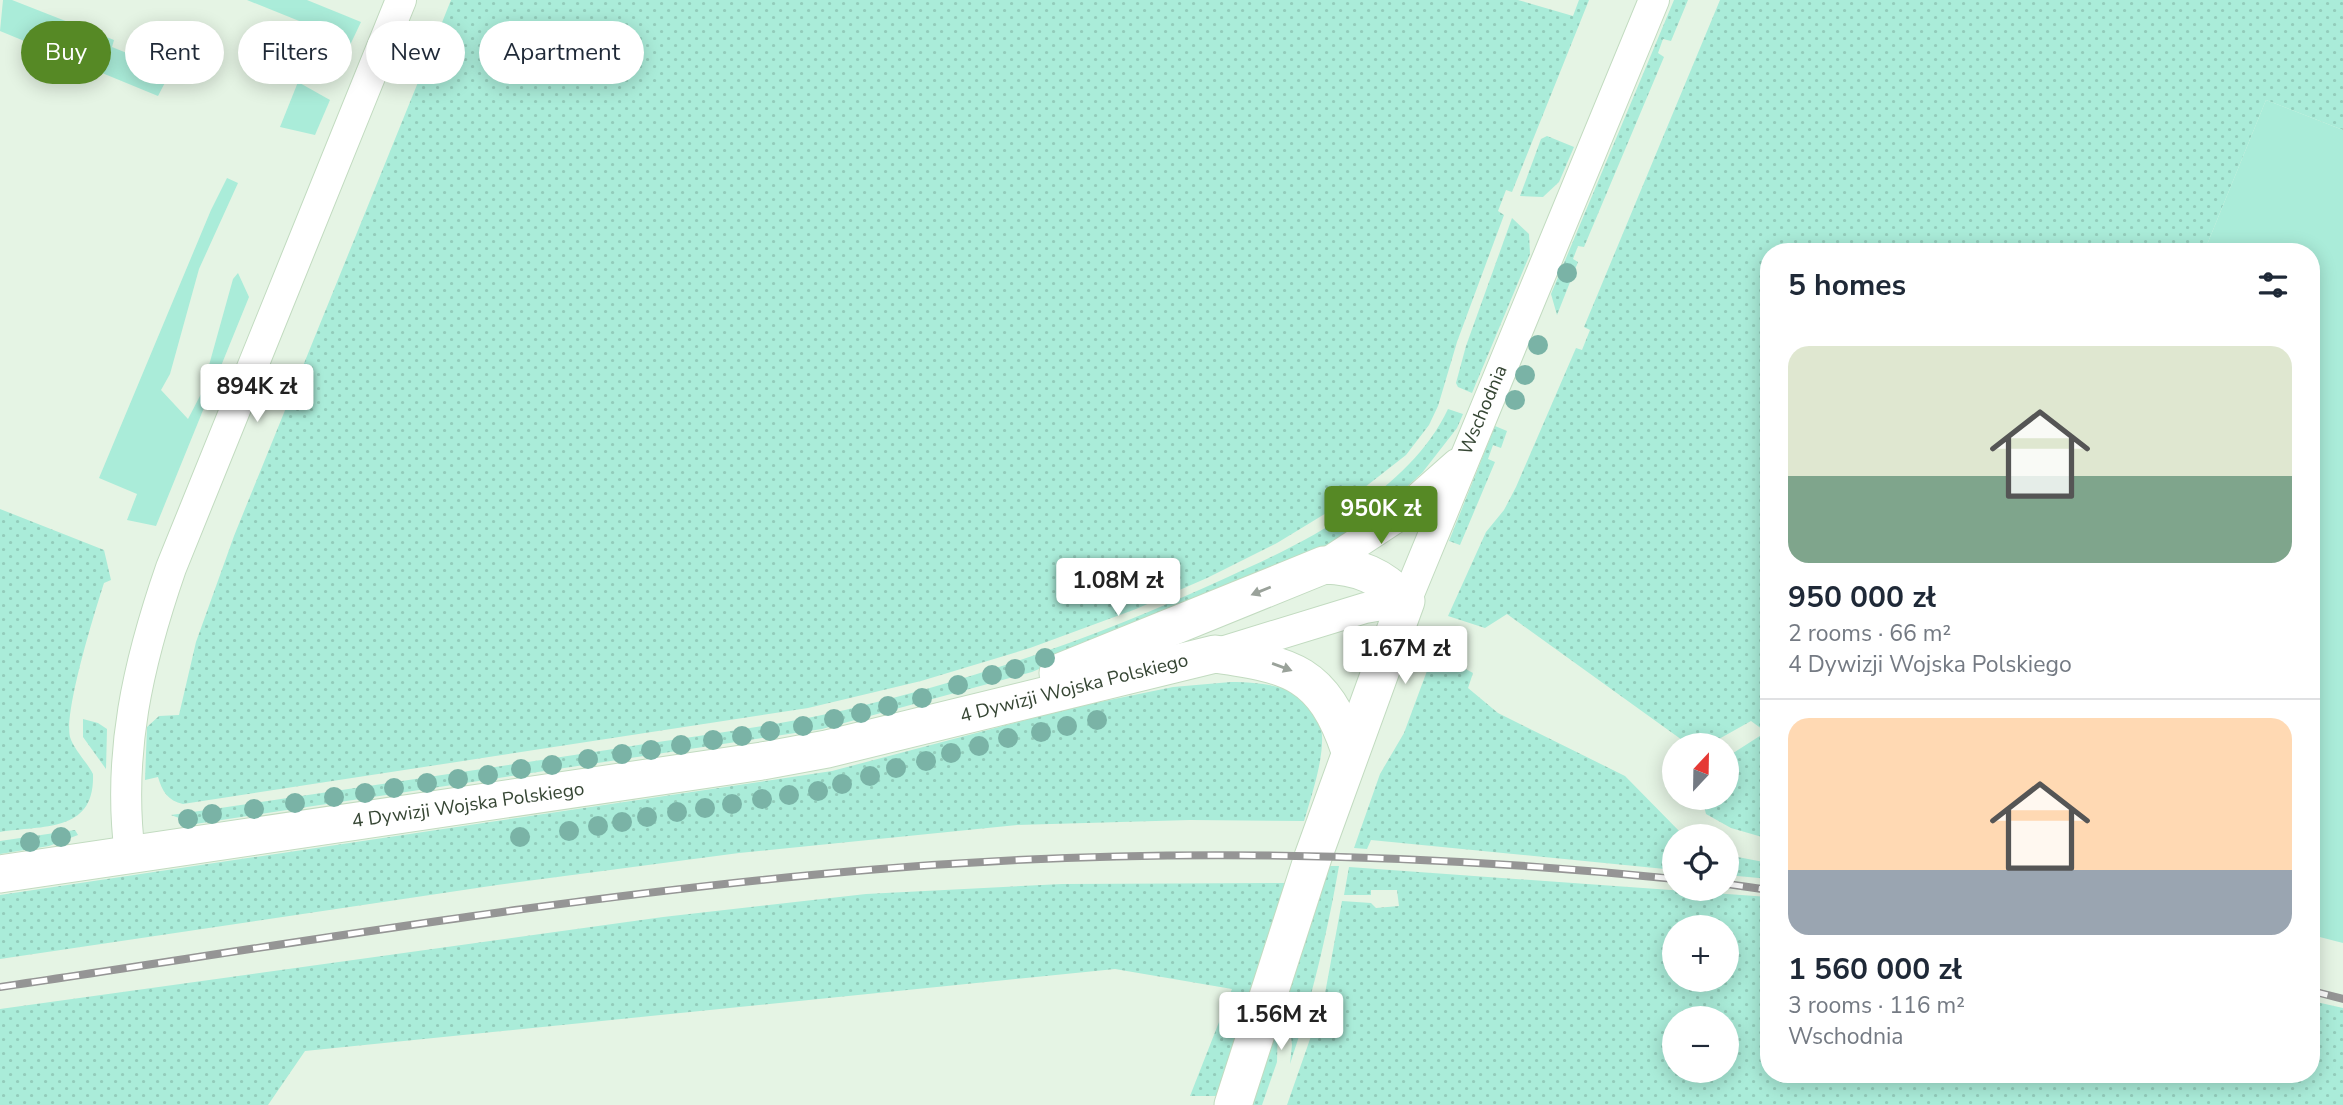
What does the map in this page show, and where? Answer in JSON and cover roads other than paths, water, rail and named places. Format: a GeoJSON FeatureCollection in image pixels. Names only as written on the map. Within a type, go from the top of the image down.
{"type":"FeatureCollection","features":[{"type":"Feature","properties":{"kind":"street"},"geometry":{"type":"LineString","coordinates":[[130,855],[125,768],[127,738],[150,629],[171,568],[401,0]]}},
{"type":"Feature","properties":{"kind":"street","name":"Wschodnia"},"geometry":{"type":"LineString","coordinates":[[1233,1105],[1313,857],[1406,601],[1654,0]]}},
{"type":"Feature","properties":{"kind":"street","name":"4 Dywizji Wojska Polskiego"},"geometry":{"type":"LineString","coordinates":[[934,722],[1324,565],[1397,517],[1463,460]]}},
{"type":"Feature","properties":{"kind":"street","name":"4 Dywizji Wojska Polskiego"},"geometry":{"type":"LineString","coordinates":[[1324,565],[1362,569],[1392,586],[1406,601]]}},
{"type":"Feature","properties":{"kind":"street","name":"4 Dywizji Wojska Polskiego"},"geometry":{"type":"LineString","coordinates":[[0,874],[762,761],[1215,654],[1365,608],[1406,601]]}},
{"type":"Feature","properties":{"kind":"street","name":"4 Dywizji Wojska Polskiego"},"geometry":{"type":"LineString","coordinates":[[1215,654],[1264,661],[1294,672],[1310,682],[1336,713],[1350,751]]}},
{"type":"Feature","properties":{"kind":"railway"},"geometry":{"type":"LineString","coordinates":[[0,987],[641,894],[748,881],[957,863],[1162,856],[1368,858],[1662,878]]}},
{"type":"Feature","properties":{"kind":"railway"},"geometry":{"type":"LineString","coordinates":[[1739,886],[1760,889]]}},
{"type":"Feature","properties":{"kind":"railway"},"geometry":{"type":"LineString","coordinates":[[2320,993],[2343,999]]}}]}
